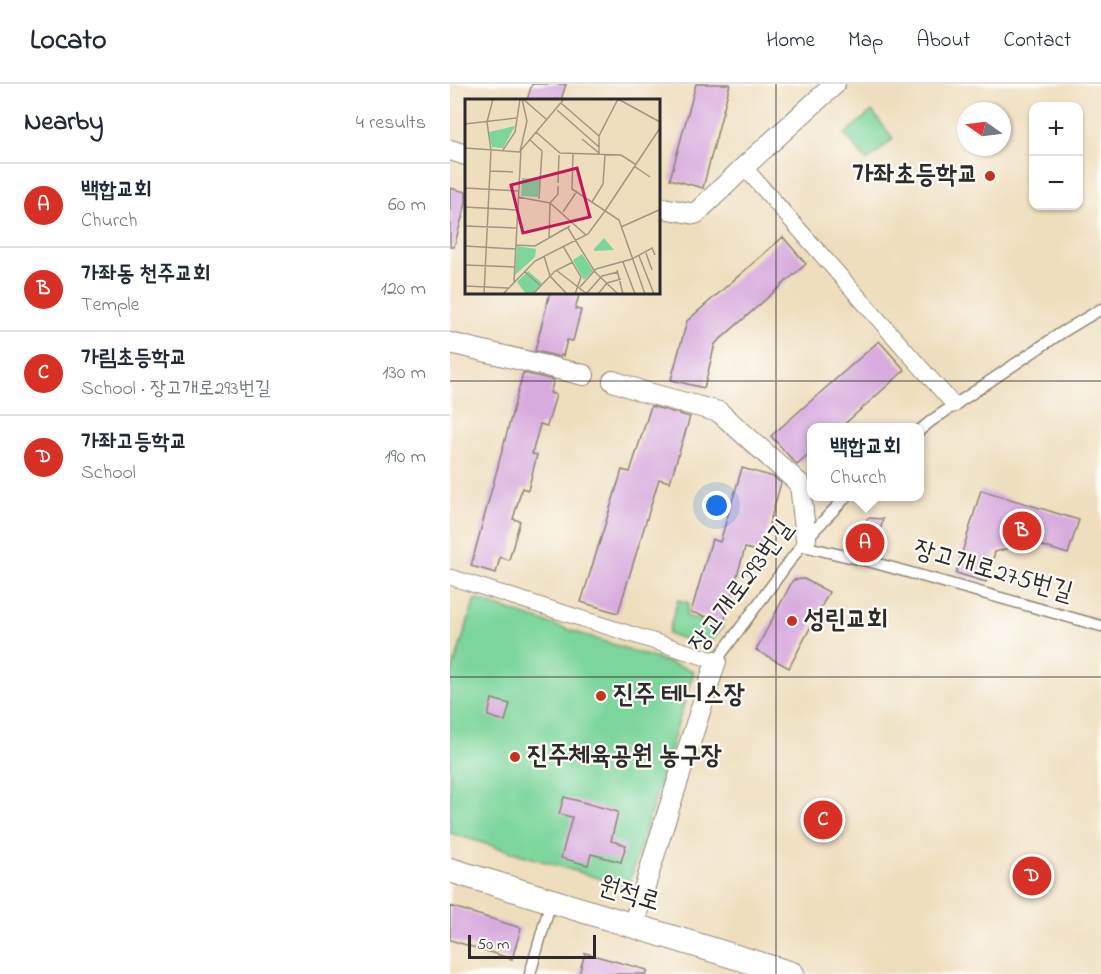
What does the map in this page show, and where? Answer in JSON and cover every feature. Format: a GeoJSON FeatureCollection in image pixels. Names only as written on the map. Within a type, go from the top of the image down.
{"type":"FeatureCollection","features":[{"type":"Feature","properties":{"kind":"street"},"geometry":{"type":"LineString","coordinates":[[660,207],[695,214],[836,84]]}},
{"type":"Feature","properties":{"kind":"street"},"geometry":{"type":"LineString","coordinates":[[450,150],[465,155]]}},
{"type":"Feature","properties":{"kind":"street"},"geometry":{"type":"LineString","coordinates":[[744,167],[954,405]]}},
{"type":"Feature","properties":{"kind":"street"},"geometry":{"type":"LineString","coordinates":[[450,343],[585,375]]}},
{"type":"Feature","properties":{"kind":"street"},"geometry":{"type":"LineString","coordinates":[[613,381],[719,412],[800,484],[805,543]]}},
{"type":"Feature","properties":{"kind":"street"},"geometry":{"type":"LineString","coordinates":[[450,577],[716,661]]}},
{"type":"Feature","properties":{"kind":"street","name":"장고개로293번길"},"geometry":{"type":"LineString","coordinates":[[633,926],[657,843],[716,661]]}},
{"type":"Feature","properties":{"kind":"street","name":"원적로"},"geometry":{"type":"LineString","coordinates":[[450,870],[788,973]]}},
{"type":"Feature","properties":{"kind":"lane"},"geometry":{"type":"LineString","coordinates":[[924,427],[1061,333],[1101,309]]}},
{"type":"Feature","properties":{"kind":"lane","name":"장고개로293번길"},"geometry":{"type":"LineString","coordinates":[[716,661],[805,543],[843,501]]}},
{"type":"Feature","properties":{"kind":"lane","name":"장고개로275번길"},"geometry":{"type":"LineString","coordinates":[[805,543],[1101,626]]}},
{"type":"Feature","properties":{"kind":"lane"},"geometry":{"type":"LineString","coordinates":[[530,974],[551,901]]}},
{"type":"Feature","properties":{"kind":"green space"},"geometry":{"type":"Polygon","coordinates":[[[872,111],[893,139],[867,161],[845,134],[872,111]]]}},
{"type":"Feature","properties":{"kind":"green space"},"geometry":{"type":"Polygon","coordinates":[[[475,599],[694,671],[628,887],[450,833],[450,678],[475,599]]]}},
{"type":"Feature","properties":{"kind":"green space"},"geometry":{"type":"Polygon","coordinates":[[[678,600],[689,603],[686,616],[723,626],[708,646],[668,634],[678,600]]]}},
{"type":"Feature","properties":{"kind":"building"},"geometry":{"type":"Polygon","coordinates":[[[532,84],[566,84],[561,99],[527,99],[532,84]]]}},
{"type":"Feature","properties":{"kind":"building"},"geometry":{"type":"Polygon","coordinates":[[[696,84],[730,84],[703,188],[670,179],[696,84]]]}},
{"type":"Feature","properties":{"kind":"building"},"geometry":{"type":"Polygon","coordinates":[[[450,188],[465,192],[465,207],[454,247],[450,247],[450,188]]]}},
{"type":"Feature","properties":{"kind":"building"},"geometry":{"type":"Polygon","coordinates":[[[783,237],[806,264],[715,344],[704,388],[671,380],[687,321],[783,237]]]}},
{"type":"Feature","properties":{"kind":"building"},"geometry":{"type":"Polygon","coordinates":[[[549,294],[579,294],[575,309],[581,310],[573,341],[567,340],[563,356],[535,351],[549,294]]]}},
{"type":"Feature","properties":{"kind":"building"},"geometry":{"type":"Polygon","coordinates":[[[879,341],[905,370],[846,423],[807,423],[807,456],[797,465],[771,436],[879,341]]]}},
{"type":"Feature","properties":{"kind":"building"},"geometry":{"type":"Polygon","coordinates":[[[523,373],[554,380],[550,393],[556,395],[547,426],[540,424],[532,454],[537,455],[528,490],[522,488],[513,519],[520,521],[509,560],[500,557],[496,573],[471,566],[523,373]]]}},
{"type":"Feature","properties":{"kind":"building"},"geometry":{"type":"Polygon","coordinates":[[[651,406],[690,417],[670,482],[659,479],[618,613],[581,602],[622,470],[630,472],[651,406]]]}},
{"type":"Feature","properties":{"kind":"building"},"geometry":{"type":"Polygon","coordinates":[[[742,468],[774,477],[781,483],[761,552],[745,548],[724,622],[691,612],[712,539],[720,542],[742,468]]]}},
{"type":"Feature","properties":{"kind":"building"},"geometry":{"type":"Polygon","coordinates":[[[981,490],[1079,520],[1068,554],[1030,542],[995,552],[986,582],[956,573],[981,490]]]}},
{"type":"Feature","properties":{"kind":"building"},"geometry":{"type":"Polygon","coordinates":[[[868,518],[883,519],[874,555],[850,549],[855,533],[868,518]]]}},
{"type":"Feature","properties":{"kind":"building","name":"성린교회"},"geometry":{"type":"Polygon","coordinates":[[[804,579],[829,592],[789,668],[756,650],[793,580],[804,579]]]}},
{"type":"Feature","properties":{"kind":"building"},"geometry":{"type":"Polygon","coordinates":[[[492,699],[510,704],[505,721],[488,716],[492,699]]]}},
{"type":"Feature","properties":{"kind":"building"},"geometry":{"type":"Polygon","coordinates":[[[564,797],[618,812],[611,841],[626,845],[621,862],[591,854],[588,865],[561,858],[572,817],[559,814],[564,797]]]}},
{"type":"Feature","properties":{"kind":"building"},"geometry":{"type":"Polygon","coordinates":[[[450,906],[521,928],[512,959],[450,940],[450,906]]]}},
{"type":"Feature","properties":{"kind":"building"},"geometry":{"type":"Polygon","coordinates":[[[585,953],[647,970],[647,974],[579,974],[585,953]]]}},
{"type":"Feature","properties":{"kind":"place","name":"가좌초등학교"},"geometry":{"type":"Point","coordinates":[990,176]}},
{"type":"Feature","properties":{"kind":"place","name":"가좌동 천주교회"},"geometry":{"type":"Point","coordinates":[1022,531]}},
{"type":"Feature","properties":{"kind":"place","name":"백합교회"},"geometry":{"type":"Point","coordinates":[865,543]}},
{"type":"Feature","properties":{"kind":"place","name":"성린교회"},"geometry":{"type":"Point","coordinates":[792,621]}},
{"type":"Feature","properties":{"kind":"place","name":"진주 테니스장"},"geometry":{"type":"Point","coordinates":[601,696]}},
{"type":"Feature","properties":{"kind":"place","name":"진주체육공원 농구장"},"geometry":{"type":"Point","coordinates":[515,757]}},
{"type":"Feature","properties":{"kind":"place","name":"가림초등학교"},"geometry":{"type":"Point","coordinates":[823,820]}},
{"type":"Feature","properties":{"kind":"place","name":"가좌고등학교"},"geometry":{"type":"Point","coordinates":[1032,876]}}]}
